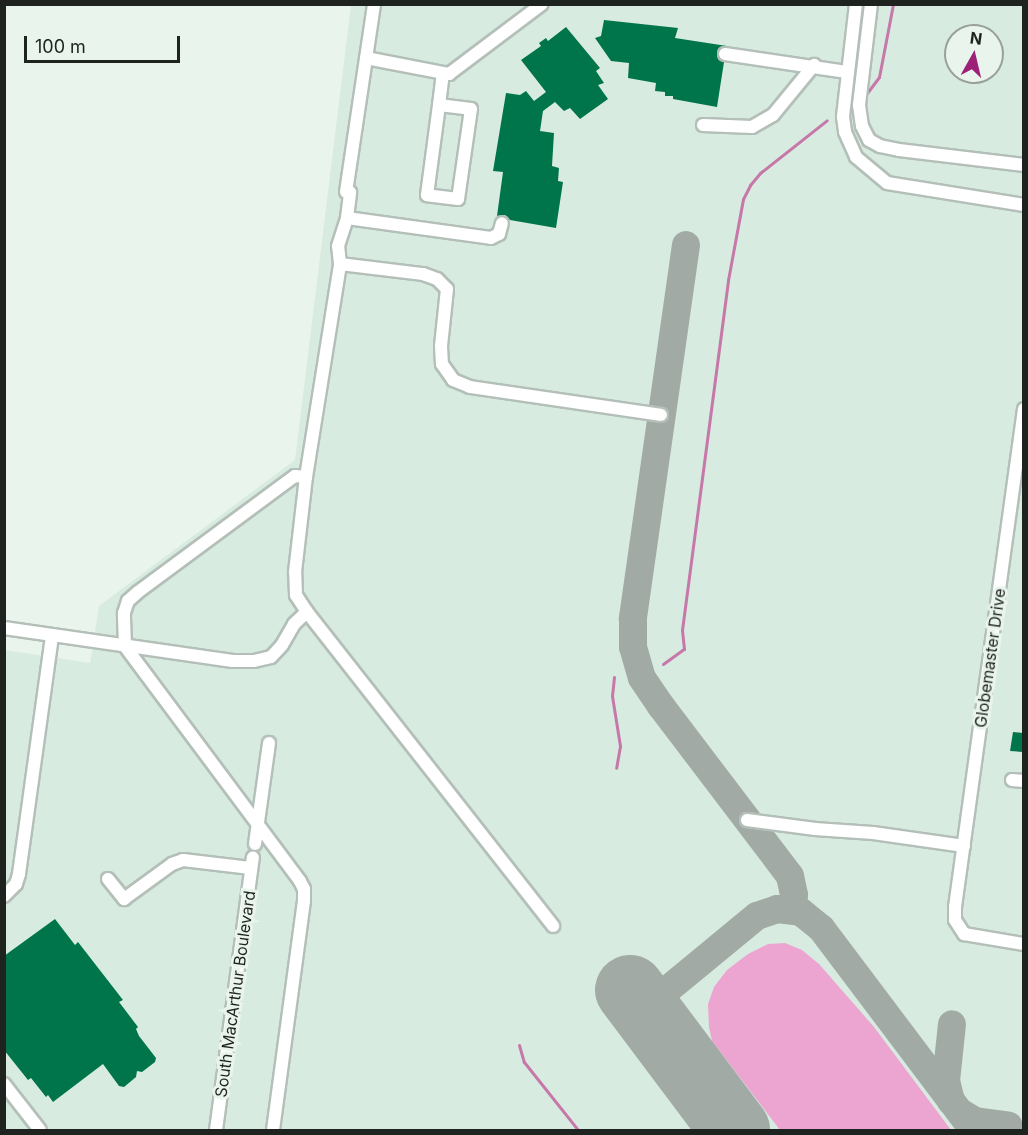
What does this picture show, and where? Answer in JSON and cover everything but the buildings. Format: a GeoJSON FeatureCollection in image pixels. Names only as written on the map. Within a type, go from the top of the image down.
{"type":"FeatureCollection","features":[{"type":"Feature","properties":{"kind":"street"},"geometry":{"type":"LineString","coordinates":[[374,4],[348,192],[347,218],[338,246],[340,264],[306,477],[295,572],[296,595],[553,927]]}},
{"type":"Feature","properties":{"kind":"street"},"geometry":{"type":"LineString","coordinates":[[366,58],[448,74],[542,4]]}},
{"type":"Feature","properties":{"kind":"street"},"geometry":{"type":"LineString","coordinates":[[856,4],[843,117],[845,132],[856,157],[872,173],[887,183],[1023,206]]}},
{"type":"Feature","properties":{"kind":"street"},"geometry":{"type":"LineString","coordinates":[[871,4],[859,105],[862,126],[869,140],[880,146],[899,150],[1023,165]]}},
{"type":"Feature","properties":{"kind":"street"},"geometry":{"type":"LineString","coordinates":[[726,54],[814,65],[847,72]]}},
{"type":"Feature","properties":{"kind":"street"},"geometry":{"type":"LineString","coordinates":[[703,124],[752,127],[773,115],[814,65]]}},
{"type":"Feature","properties":{"kind":"street"},"geometry":{"type":"LineString","coordinates":[[439,105],[471,110],[458,199],[426,195],[443,73]]}},
{"type":"Feature","properties":{"kind":"street"},"geometry":{"type":"LineString","coordinates":[[347,218],[491,238],[499,234],[502,223]]}},
{"type":"Feature","properties":{"kind":"street"},"geometry":{"type":"LineString","coordinates":[[340,264],[423,274],[437,279],[447,289],[441,346],[442,364],[453,380],[470,387],[661,415]]}},
{"type":"Feature","properties":{"kind":"street","name":"Globemaster Drive"},"geometry":{"type":"LineString","coordinates":[[1023,409],[955,908],[955,920],[964,934],[1023,944]]}},
{"type":"Feature","properties":{"kind":"street"},"geometry":{"type":"LineString","coordinates":[[273,1131],[304,901],[300,880],[125,646],[124,613],[128,602],[138,592],[295,476],[306,477]]}},
{"type":"Feature","properties":{"kind":"street"},"geometry":{"type":"LineString","coordinates":[[4,628],[125,646],[254,661],[271,657],[282,645],[294,624],[307,612]]}},
{"type":"Feature","properties":{"kind":"street"},"geometry":{"type":"LineString","coordinates":[[4,896],[16,884],[19,874],[52,635]]}},
{"type":"Feature","properties":{"kind":"street"},"geometry":{"type":"LineString","coordinates":[[255,844],[269,743]]}},
{"type":"Feature","properties":{"kind":"street"},"geometry":{"type":"LineString","coordinates":[[747,820],[814,830],[873,833],[964,846]]}},
{"type":"Feature","properties":{"kind":"street","name":"South MacArthur Boulevard"},"geometry":{"type":"LineString","coordinates":[[108,879],[124,899],[172,864],[183,860],[252,863],[216,1131]]}},
{"type":"Feature","properties":{"kind":"street"},"geometry":{"type":"LineString","coordinates":[[4,1084],[40,1131]]}},
{"type":"Feature","properties":{"kind":"shaded area"},"geometry":{"type":"Polygon","coordinates":[[[351,5],[1023,5],[1023,1130],[5,1130],[5,650],[90,663],[99,606],[295,460],[351,5]]]}},
{"type":"Feature","properties":{"kind":"shaded area"},"geometry":{"type":"Polygon","coordinates":[[[785,943],[802,950],[819,964],[874,1027],[951,1130],[780,1130],[712,1041],[708,1004],[714,987],[727,970],[748,954],[768,944],[785,943]]]}},
{"type":"Feature","properties":{"kind":"waterway"},"geometry":{"type":"LineString","coordinates":[[867,93],[879,77],[893,4]]}},
{"type":"Feature","properties":{"kind":"waterway"},"geometry":{"type":"LineString","coordinates":[[663,664],[684,649],[682,630],[728,280],[743,199],[750,185],[760,173],[827,120]]}},
{"type":"Feature","properties":{"kind":"waterway"},"geometry":{"type":"LineString","coordinates":[[614,677],[612,696],[620,746],[616,768]]}},
{"type":"Feature","properties":{"kind":"waterway"},"geometry":{"type":"LineString","coordinates":[[519,1045],[524,1062],[578,1130]]}},
{"type":"Feature","properties":{"kind":"taxiway"},"geometry":{"type":"LineString","coordinates":[[686,245],[633,619],[633,647],[642,678],[661,706],[790,876],[794,895],[792,909]]}},
{"type":"Feature","properties":{"kind":"taxiway"},"geometry":{"type":"LineString","coordinates":[[644,1009],[757,916],[777,909],[801,912],[821,928],[973,1130]]}},
{"type":"Feature","properties":{"kind":"taxiway"},"geometry":{"type":"LineString","coordinates":[[951,1101],[946,1081],[952,1024]]}},
{"type":"Feature","properties":{"kind":"taxiway"},"geometry":{"type":"LineString","coordinates":[[960,1112],[975,1121],[1009,1126]]}},
{"type":"Feature","properties":{"kind":"runway"},"geometry":{"type":"LineString","coordinates":[[630,990],[735,1130]]}}]}
